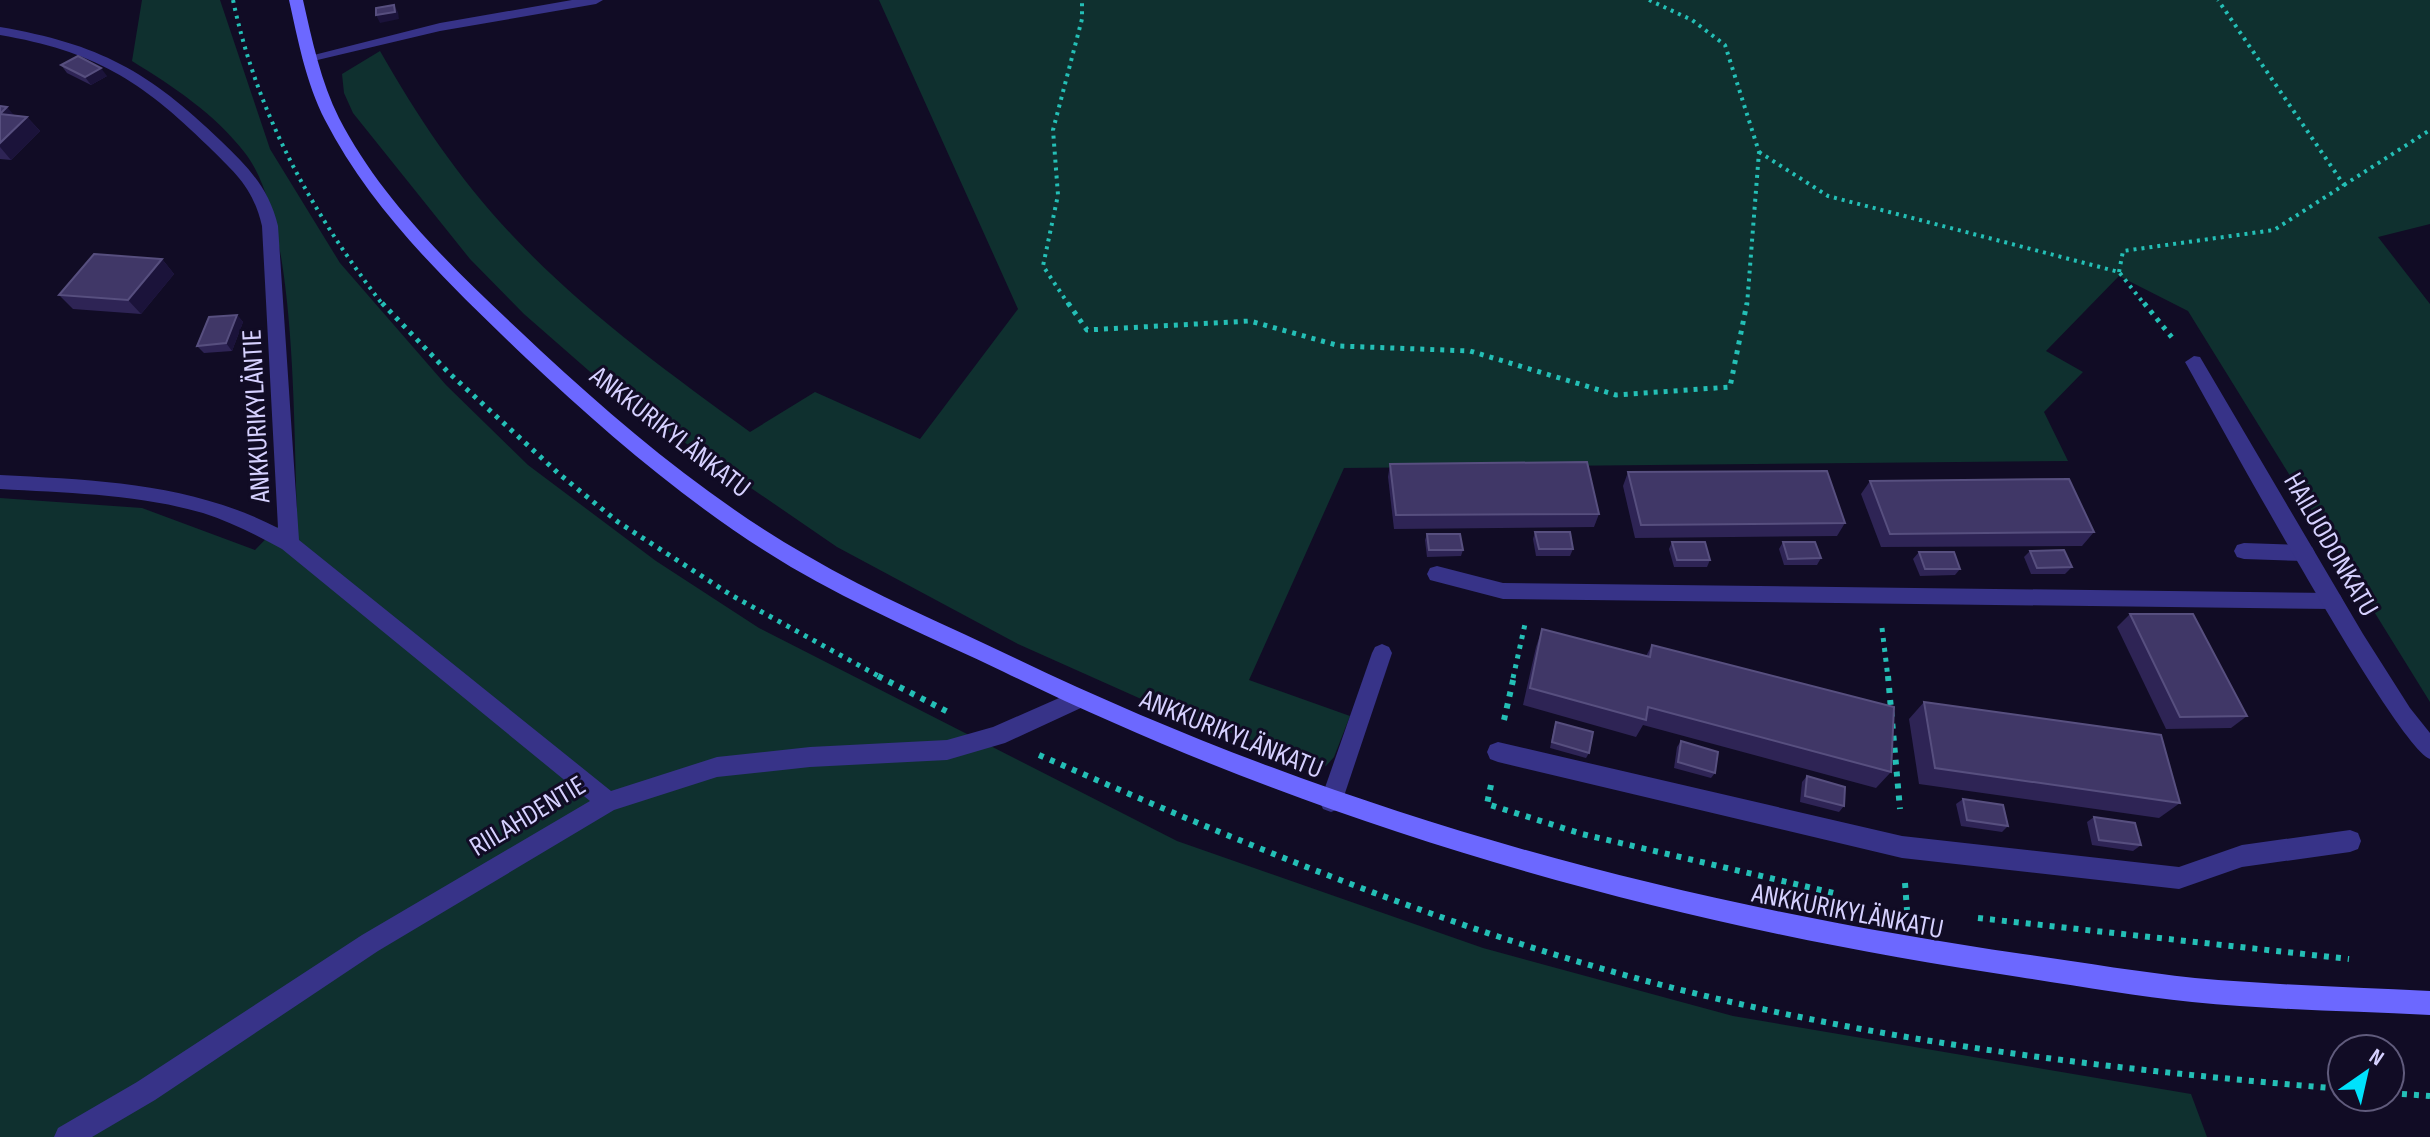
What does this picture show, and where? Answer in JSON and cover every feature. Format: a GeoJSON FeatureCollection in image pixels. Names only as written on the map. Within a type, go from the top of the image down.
{"type":"FeatureCollection","features":[{"type":"Feature","properties":{"kind":"street","name":"ANKKURIKYLÄNKATU"},"geometry":{"type":"LineString","coordinates":[[296,0],[309,58],[331,117],[366,173],[432,251],[508,329],[625,437],[780,551],[1075,700],[1331,802],[1477,848],[1698,910],[1915,953],[2214,991],[2430,1003]]}},
{"type":"Feature","properties":{"kind":"street"},"geometry":{"type":"LineString","coordinates":[[309,58],[440,27],[596,0]]}},
{"type":"Feature","properties":{"kind":"street","name":"ANKKURIKYLÄNTIE"},"geometry":{"type":"LineString","coordinates":[[0,31],[54,40],[86,50],[153,86],[252,181],[264,201],[270,226],[277,302],[289,543]]}},
{"type":"Feature","properties":{"kind":"street","name":"HAILUODONKATU"},"geometry":{"type":"LineString","coordinates":[[2194,362],[2402,715],[2430,749]]}},
{"type":"Feature","properties":{"kind":"street"},"geometry":{"type":"LineString","coordinates":[[0,482],[122,490],[185,501],[233,516],[289,543],[608,802]]}},
{"type":"Feature","properties":{"kind":"street"},"geometry":{"type":"LineString","coordinates":[[2244,551],[2305,553]]}},
{"type":"Feature","properties":{"kind":"street"},"geometry":{"type":"LineString","coordinates":[[1437,574],[1503,591],[2333,601]]}},
{"type":"Feature","properties":{"kind":"street"},"geometry":{"type":"LineString","coordinates":[[1331,802],[1382,653]]}},
{"type":"Feature","properties":{"kind":"street","name":"RIILAHDENTIE"},"geometry":{"type":"LineString","coordinates":[[67,1137],[146,1091],[370,943],[608,802],[717,767],[810,757],[947,750],[997,736],[1075,700]]}},
{"type":"Feature","properties":{"kind":"street"},"geometry":{"type":"LineString","coordinates":[[1498,752],[1902,847],[2179,878],[2242,856],[2350,841]]}},
{"type":"Feature","properties":{"kind":"path"},"geometry":{"type":"LineString","coordinates":[[1082,0],[1082,19],[1053,130],[1058,195],[1043,266],[1087,330],[1250,321],[1340,346],[1470,351],[1616,395],[1730,387],[1746,317],[1759,152],[1725,45],[1692,20],[1649,0]]}},
{"type":"Feature","properties":{"kind":"path"},"geometry":{"type":"LineString","coordinates":[[2218,0],[2344,185]]}},
{"type":"Feature","properties":{"kind":"path"},"geometry":{"type":"LineString","coordinates":[[2119,272],[2123,251],[2274,230],[2430,130]]}},
{"type":"Feature","properties":{"kind":"path"},"geometry":{"type":"LineString","coordinates":[[1759,152],[1828,196],[2119,272],[2194,362]]}},
{"type":"Feature","properties":{"kind":"path"},"geometry":{"type":"LineString","coordinates":[[1878,595],[1896,737],[1907,910]]}},
{"type":"Feature","properties":{"kind":"path"},"geometry":{"type":"LineString","coordinates":[[2406,1094],[2430,1096]]}},
{"type":"Feature","properties":{"kind":"green space"},"geometry":{"type":"Polygon","coordinates":[[[142,0],[220,0],[270,149],[340,263],[446,385],[528,465],[656,561],[759,628],[1177,841],[1483,948],[1733,1016],[2191,1094],[2207,1137],[0,1137],[0,498],[142,508],[255,550],[297,507],[289,322],[274,224],[262,184],[245,153],[221,126],[193,102],[132,61],[142,0]]]}},
{"type":"Feature","properties":{"kind":"green space"},"geometry":{"type":"Polygon","coordinates":[[[879,0],[2430,0],[2430,224],[2378,237],[2430,304],[2430,702],[2188,311],[2119,276],[2046,351],[2083,372],[2044,412],[2068,461],[1344,468],[1249,680],[1350,716],[1334,757],[1326,766],[1168,711],[1018,644],[837,547],[620,398],[524,314],[470,259],[353,113],[344,93],[342,74],[380,51],[440,146],[474,191],[538,262],[656,363],[750,432],[815,392],[920,439],[1018,309],[879,0]]]}},
{"type":"Feature","properties":{"kind":"building"},"geometry":{"type":"Polygon","coordinates":[[[394,5],[395,12],[376,15],[376,8],[394,5]]]}},
{"type":"Feature","properties":{"kind":"building"},"geometry":{"type":"Polygon","coordinates":[[[78,56],[101,68],[85,77],[61,65],[78,56]]]}},
{"type":"Feature","properties":{"kind":"building"},"geometry":{"type":"Polygon","coordinates":[[[0,114],[27,117],[0,143],[0,114]]]}},
{"type":"Feature","properties":{"kind":"building"},"geometry":{"type":"Polygon","coordinates":[[[94,254],[162,259],[128,300],[59,295],[94,254]]]}},
{"type":"Feature","properties":{"kind":"building"},"geometry":{"type":"Polygon","coordinates":[[[237,315],[226,343],[197,346],[209,317],[237,315]]]}},
{"type":"Feature","properties":{"kind":"building"},"geometry":{"type":"Polygon","coordinates":[[[1587,462],[1599,514],[1396,515],[1390,464],[1587,462]]]}},
{"type":"Feature","properties":{"kind":"building"},"geometry":{"type":"Polygon","coordinates":[[[1827,471],[1845,523],[1641,525],[1628,472],[1827,471]]]}},
{"type":"Feature","properties":{"kind":"building"},"geometry":{"type":"Polygon","coordinates":[[[2069,479],[2094,532],[1890,534],[1870,481],[2069,479]]]}},
{"type":"Feature","properties":{"kind":"building"},"geometry":{"type":"Polygon","coordinates":[[[1535,532],[1570,532],[1573,549],[1539,549],[1535,532]]]}},
{"type":"Feature","properties":{"kind":"building"},"geometry":{"type":"Polygon","coordinates":[[[1427,534],[1460,534],[1463,550],[1429,550],[1427,534]]]}},
{"type":"Feature","properties":{"kind":"building"},"geometry":{"type":"Polygon","coordinates":[[[1672,542],[1705,542],[1710,560],[1677,560],[1672,542]]]}},
{"type":"Feature","properties":{"kind":"building"},"geometry":{"type":"Polygon","coordinates":[[[1783,542],[1815,542],[1821,558],[1788,559],[1783,542]]]}},
{"type":"Feature","properties":{"kind":"building"},"geometry":{"type":"Polygon","coordinates":[[[2064,550],[2072,567],[2037,568],[2030,551],[2064,550]]]}},
{"type":"Feature","properties":{"kind":"building"},"geometry":{"type":"Polygon","coordinates":[[[1919,552],[1954,552],[1960,569],[1925,569],[1919,552]]]}},
{"type":"Feature","properties":{"kind":"building"},"geometry":{"type":"Polygon","coordinates":[[[2130,614],[2193,614],[2247,716],[2180,717],[2130,614]]]}},
{"type":"Feature","properties":{"kind":"building"},"geometry":{"type":"Polygon","coordinates":[[[1542,629],[1650,657],[1652,645],[1894,707],[1891,772],[1648,707],[1646,720],[1530,688],[1542,629]]]}},
{"type":"Feature","properties":{"kind":"building"},"geometry":{"type":"Polygon","coordinates":[[[1924,702],[2161,735],[2180,803],[1935,768],[1924,702]]]}},
{"type":"Feature","properties":{"kind":"building"},"geometry":{"type":"Polygon","coordinates":[[[1556,722],[1593,732],[1589,753],[1552,742],[1556,722]]]}},
{"type":"Feature","properties":{"kind":"building"},"geometry":{"type":"Polygon","coordinates":[[[1681,741],[1718,752],[1715,773],[1678,762],[1681,741]]]}},
{"type":"Feature","properties":{"kind":"building"},"geometry":{"type":"Polygon","coordinates":[[[1807,776],[1845,787],[1844,806],[1805,796],[1807,776]]]}},
{"type":"Feature","properties":{"kind":"building"},"geometry":{"type":"Polygon","coordinates":[[[1963,799],[2003,805],[2008,826],[1967,820],[1963,799]]]}},
{"type":"Feature","properties":{"kind":"building"},"geometry":{"type":"Polygon","coordinates":[[[2094,817],[2135,823],[2141,845],[2099,840],[2094,817]]]}}]}
